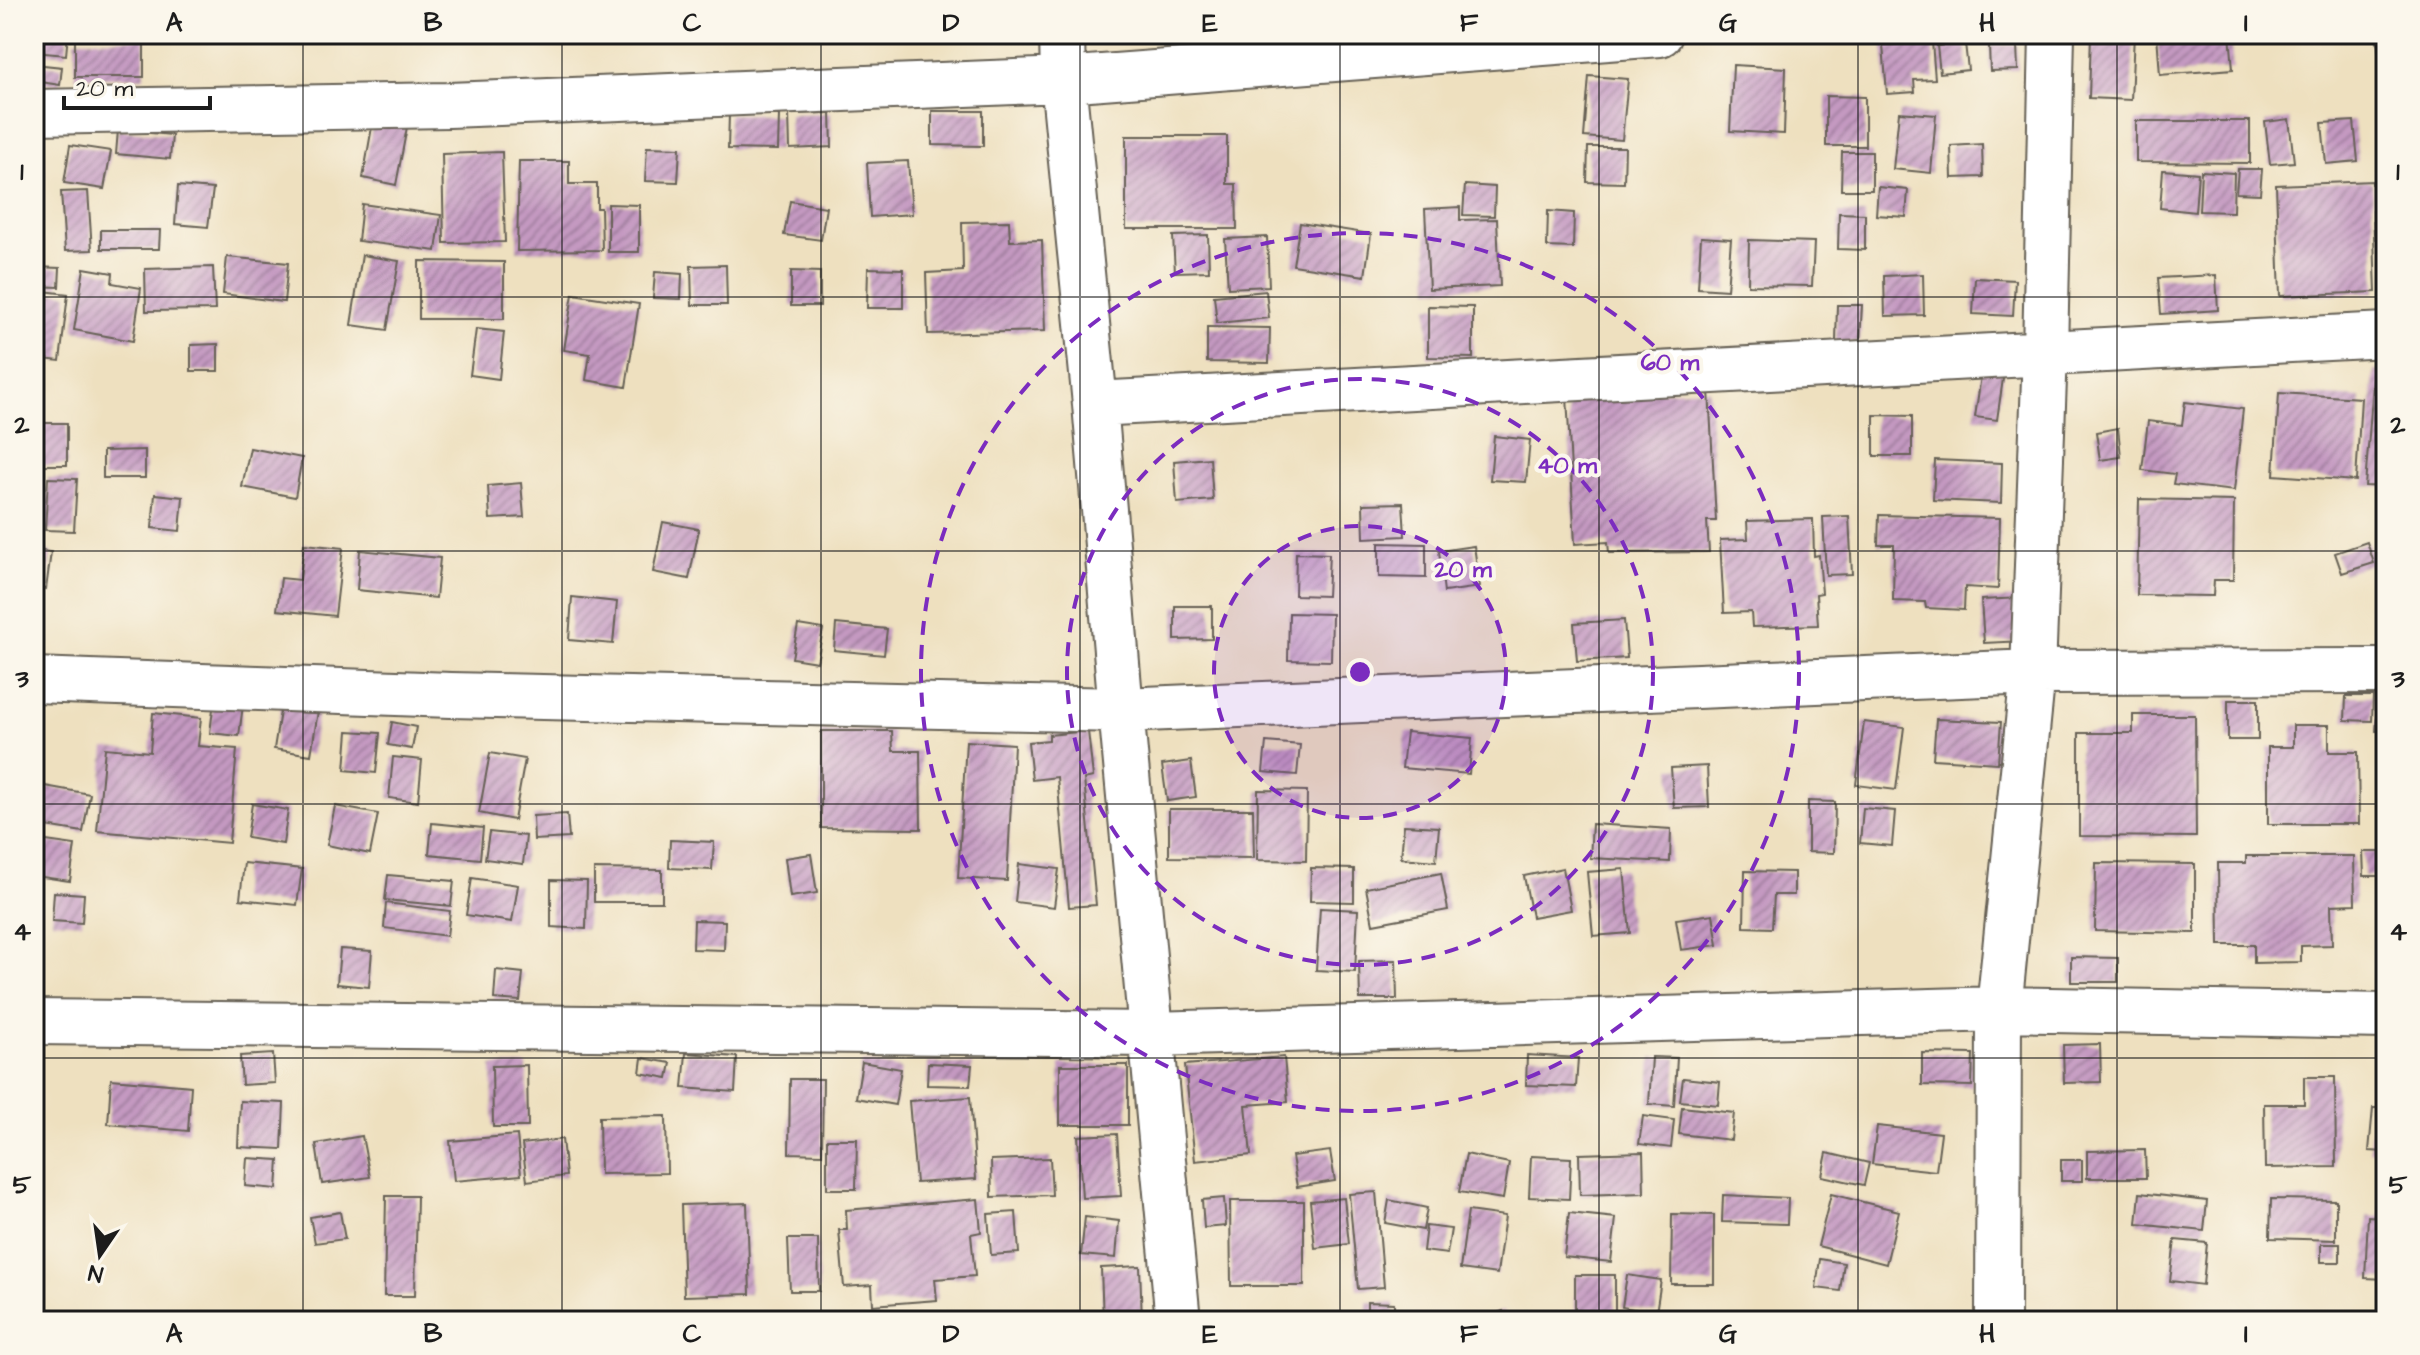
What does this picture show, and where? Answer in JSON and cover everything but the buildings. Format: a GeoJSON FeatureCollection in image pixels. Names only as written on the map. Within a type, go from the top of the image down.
{"type":"FeatureCollection","features":[{"type":"Feature","properties":{"kind":"street"},"geometry":{"type":"LineString","coordinates":[[1062,34],[1063,80],[1178,1321]]}},
{"type":"Feature","properties":{"kind":"street"},"geometry":{"type":"LineString","coordinates":[[34,112],[449,105],[1063,80],[1660,34]]}},
{"type":"Feature","properties":{"kind":"street"},"geometry":{"type":"LineString","coordinates":[[1998,1321],[1999,1009],[2033,672],[2045,352],[2052,34]]}},
{"type":"Feature","properties":{"kind":"street"},"geometry":{"type":"LineString","coordinates":[[1095,404],[2386,335]]}},
{"type":"Feature","properties":{"kind":"street"},"geometry":{"type":"LineString","coordinates":[[34,680],[451,695],[1121,710],[2033,672],[2386,671]]}},
{"type":"Feature","properties":{"kind":"street"},"geometry":{"type":"LineString","coordinates":[[34,1022],[1152,1034],[1999,1009],[2386,1016]]}}]}
